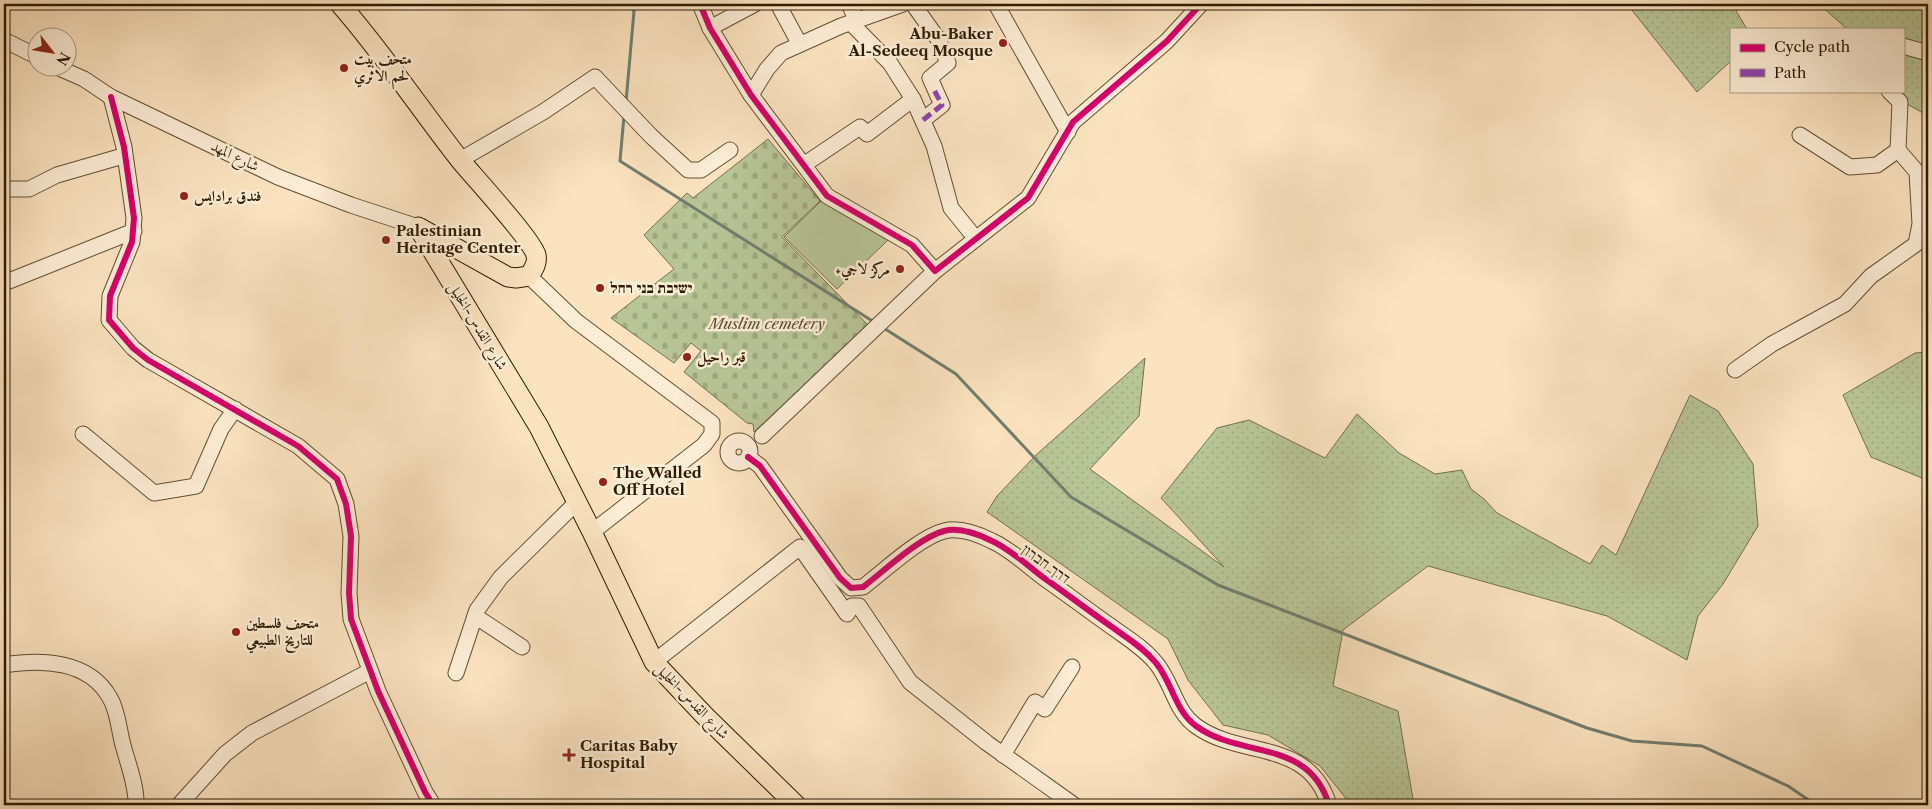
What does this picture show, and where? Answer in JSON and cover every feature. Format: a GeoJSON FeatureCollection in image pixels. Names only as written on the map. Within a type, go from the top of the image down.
{"type":"FeatureCollection","features":[{"type":"Feature","properties":{"kind":"main road"},"geometry":{"type":"LineString","coordinates":[[340,4],[361,28],[460,160],[516,228],[536,255],[535,267],[528,276],[516,278],[501,273],[418,226]]}},
{"type":"Feature","properties":{"kind":"main road","name":"شارع القدس-الخليل"},"geometry":{"type":"LineString","coordinates":[[418,226],[539,427],[654,662],[704,716],[796,805]]}},
{"type":"Feature","properties":{"kind":"street"},"geometry":{"type":"LineString","coordinates":[[700,4],[710,28],[751,95],[805,164],[827,196],[912,245],[935,271]]}},
{"type":"Feature","properties":{"kind":"street"},"geometry":{"type":"LineString","coordinates":[[710,28],[755,4]]}},
{"type":"Feature","properties":{"kind":"street"},"geometry":{"type":"LineString","coordinates":[[778,4],[799,43]]}},
{"type":"Feature","properties":{"kind":"street"},"geometry":{"type":"LineString","coordinates":[[849,4],[854,22],[890,63],[913,99],[934,146],[951,208],[976,239]]}},
{"type":"Feature","properties":{"kind":"street"},"geometry":{"type":"LineString","coordinates":[[751,95],[767,69],[781,53],[799,43],[903,4]]}},
{"type":"Feature","properties":{"kind":"street"},"geometry":{"type":"LineString","coordinates":[[913,4],[938,39],[948,63],[930,78],[942,105],[923,120]]}},
{"type":"Feature","properties":{"kind":"street"},"geometry":{"type":"LineString","coordinates":[[996,4],[1068,132]]}},
{"type":"Feature","properties":{"kind":"street"},"geometry":{"type":"LineString","coordinates":[[762,436],[935,271],[1028,198],[1073,122],[1167,41],[1201,4]]}},
{"type":"Feature","properties":{"kind":"street"},"geometry":{"type":"LineString","coordinates":[[4,40],[28,52]]}},
{"type":"Feature","properties":{"kind":"street"},"geometry":{"type":"LineString","coordinates":[[1904,46],[1928,53]]}},
{"type":"Feature","properties":{"kind":"street","name":"شارع المهد"},"geometry":{"type":"LineString","coordinates":[[78,76],[111,97],[278,176],[351,205],[418,226]]}},
{"type":"Feature","properties":{"kind":"street"},"geometry":{"type":"LineString","coordinates":[[460,160],[543,112],[596,77],[651,136],[688,170],[702,170],[730,150]]}},
{"type":"Feature","properties":{"kind":"street"},"geometry":{"type":"LineString","coordinates":[[1735,370],[1772,344],[1845,304],[1872,276],[1916,244],[1920,224],[1916,172],[1898,150],[1900,102],[1890,92]]}},
{"type":"Feature","properties":{"kind":"street"},"geometry":{"type":"LineString","coordinates":[[111,97],[124,147],[124,156],[131,187],[134,231],[129,251],[110,296],[109,320],[118,334],[148,360],[298,446],[336,479],[346,504],[351,536],[350,613],[370,671],[425,792],[433,805]]}},
{"type":"Feature","properties":{"kind":"street"},"geometry":{"type":"LineString","coordinates":[[805,164],[860,127],[867,134],[913,99]]}},
{"type":"Feature","properties":{"kind":"street"},"geometry":{"type":"LineString","coordinates":[[1800,135],[1850,167],[1877,165],[1898,150]]}},
{"type":"Feature","properties":{"kind":"street"},"geometry":{"type":"LineString","coordinates":[[4,189],[29,190],[57,175],[124,156]]}},
{"type":"Feature","properties":{"kind":"street"},"geometry":{"type":"LineString","coordinates":[[4,283],[134,231]]}},
{"type":"Feature","properties":{"kind":"street"},"geometry":{"type":"LineString","coordinates":[[528,276],[576,320],[712,422],[712,434],[704,445],[592,532]]}},
{"type":"Feature","properties":{"kind":"street"},"geometry":{"type":"LineString","coordinates":[[83,434],[154,494],[196,486],[222,429],[235,409]]}},
{"type":"Feature","properties":{"kind":"street","name":"דרך חברון"},"geometry":{"type":"LineString","coordinates":[[748,457],[760,466],[840,578],[851,588],[863,587],[924,541],[943,531],[968,532],[994,542],[1143,650],[1165,675],[1179,706],[1188,719],[1197,727],[1235,743],[1278,753],[1294,761],[1318,780],[1326,793],[1329,805]]}},
{"type":"Feature","properties":{"kind":"street"},"geometry":{"type":"LineString","coordinates":[[456,673],[475,616],[501,577],[577,502]]}},
{"type":"Feature","properties":{"kind":"street"},"geometry":{"type":"LineString","coordinates":[[654,662],[800,547],[847,614],[852,606],[859,606],[910,682],[1003,755],[1054,800],[1074,805]]}},
{"type":"Feature","properties":{"kind":"street"},"geometry":{"type":"LineString","coordinates":[[475,616],[522,647]]}},
{"type":"Feature","properties":{"kind":"street"},"geometry":{"type":"LineString","coordinates":[[4,665],[43,662],[60,663],[86,674],[101,685],[111,699],[137,804]]}},
{"type":"Feature","properties":{"kind":"street"},"geometry":{"type":"LineString","coordinates":[[1003,755],[1035,702],[1045,709],[1072,667]]}},
{"type":"Feature","properties":{"kind":"street"},"geometry":{"type":"LineString","coordinates":[[179,805],[226,754],[244,739],[370,671]]}},
{"type":"Feature","properties":{"kind":"green space"},"geometry":{"type":"Polygon","coordinates":[[[1627,4],[1732,4],[1746,28],[1730,28],[1730,62],[1697,92],[1627,4]]]}},
{"type":"Feature","properties":{"kind":"green space"},"geometry":{"type":"Polygon","coordinates":[[[1819,4],[1928,4],[1928,146],[1926,144],[1923,113],[1886,92],[1904,92],[1904,28],[1846,28],[1819,4]]]}},
{"type":"Feature","properties":{"kind":"green space","name":"Muslim cemetery"},"geometry":{"type":"Polygon","coordinates":[[[768,139],[820,201],[782,237],[869,326],[754,432],[753,424],[747,423],[684,372],[701,351],[691,343],[674,363],[611,318],[674,269],[644,235],[687,193],[693,198],[768,139]]]}},
{"type":"Feature","properties":{"kind":"green space"},"geometry":{"type":"Polygon","coordinates":[[[821,201],[888,240],[837,289],[784,237],[821,201]]]}},
{"type":"Feature","properties":{"kind":"green space"},"geometry":{"type":"Polygon","coordinates":[[[1928,352],[1928,501],[1922,478],[1871,457],[1843,395],[1915,353],[1928,352]]]}},
{"type":"Feature","properties":{"kind":"green space"},"geometry":{"type":"Polygon","coordinates":[[[1145,358],[1139,416],[1090,469],[1224,567],[1161,498],[1217,428],[1249,420],[1325,458],[1357,414],[1399,453],[1435,474],[1462,470],[1471,489],[1497,513],[1590,564],[1602,545],[1616,555],[1690,395],[1718,411],[1753,464],[1758,526],[1723,584],[1698,616],[1687,660],[1607,616],[1428,566],[1343,630],[1333,686],[1398,711],[1414,805],[1347,805],[1348,801],[1320,766],[1268,735],[1223,725],[1188,680],[1168,639],[987,512],[997,496],[1036,455],[1145,358]]]}},
{"type":"Feature","properties":{"kind":"waterway"},"geometry":{"type":"LineString","coordinates":[[626,102],[634,11],[630,4]]}},
{"type":"Feature","properties":{"kind":"waterway"},"geometry":{"type":"LineString","coordinates":[[624,116],[620,161],[874,322]]}},
{"type":"Feature","properties":{"kind":"waterway"},"geometry":{"type":"LineString","coordinates":[[882,327],[956,374],[1071,497],[1218,585],[1587,728],[1632,741],[1702,746],[1788,786],[1816,805]]}},
{"type":"Feature","properties":{"kind":"marked path"},"geometry":{"type":"LineString","coordinates":[[923,120],[942,105],[933,88]]}},
{"type":"Feature","properties":{"kind":"cycle path"},"geometry":{"type":"LineString","coordinates":[[700,4],[710,28],[751,95],[827,196],[912,245],[935,271],[1028,198],[1073,122],[1167,41],[1201,4]]}},
{"type":"Feature","properties":{"kind":"cycle path"},"geometry":{"type":"LineString","coordinates":[[111,97],[124,147],[134,218],[132,242],[110,296],[109,320],[133,348],[148,360],[298,446],[337,479],[346,504],[351,536],[349,593],[351,619],[378,691],[425,792],[433,805]]}},
{"type":"Feature","properties":{"kind":"cycle path"},"geometry":{"type":"LineString","coordinates":[[748,457],[760,466],[840,578],[851,588],[863,587],[913,547],[934,534],[956,530],[987,538],[1012,553],[1146,653],[1156,663],[1183,712],[1196,726],[1214,736],[1233,743],[1290,759],[1306,769],[1319,784],[1329,805]]}},
{"type":"Feature","properties":{"kind":"place","name":"Abu-Baker Al-Sedeeq Mosque"},"geometry":{"type":"Point","coordinates":[1003,43]}},
{"type":"Feature","properties":{"kind":"place","name":"متحف بيت لحم الاثري"},"geometry":{"type":"Point","coordinates":[344,68]}},
{"type":"Feature","properties":{"kind":"place","name":"فندق برادايس"},"geometry":{"type":"Point","coordinates":[184,196]}},
{"type":"Feature","properties":{"kind":"place","name":"Palestinian Heritage Center"},"geometry":{"type":"Point","coordinates":[386,240]}},
{"type":"Feature","properties":{"kind":"place","name":"مركز لاجيء"},"geometry":{"type":"Point","coordinates":[900,269]}},
{"type":"Feature","properties":{"kind":"place","name":"ישיבת בני רחל"},"geometry":{"type":"Point","coordinates":[600,288]}},
{"type":"Feature","properties":{"kind":"place","name":"قبر راحيل"},"geometry":{"type":"Point","coordinates":[687,357]}},
{"type":"Feature","properties":{"kind":"place","name":"The Walled Off Hotel"},"geometry":{"type":"Point","coordinates":[603,482]}},
{"type":"Feature","properties":{"kind":"place","name":"متحف فلسطين للتاريخ الطبيعي"},"geometry":{"type":"Point","coordinates":[236,632]}},
{"type":"Feature","properties":{"kind":"place","name":"Caritas Baby Hospital"},"geometry":{"type":"Point","coordinates":[569,755]}}]}
